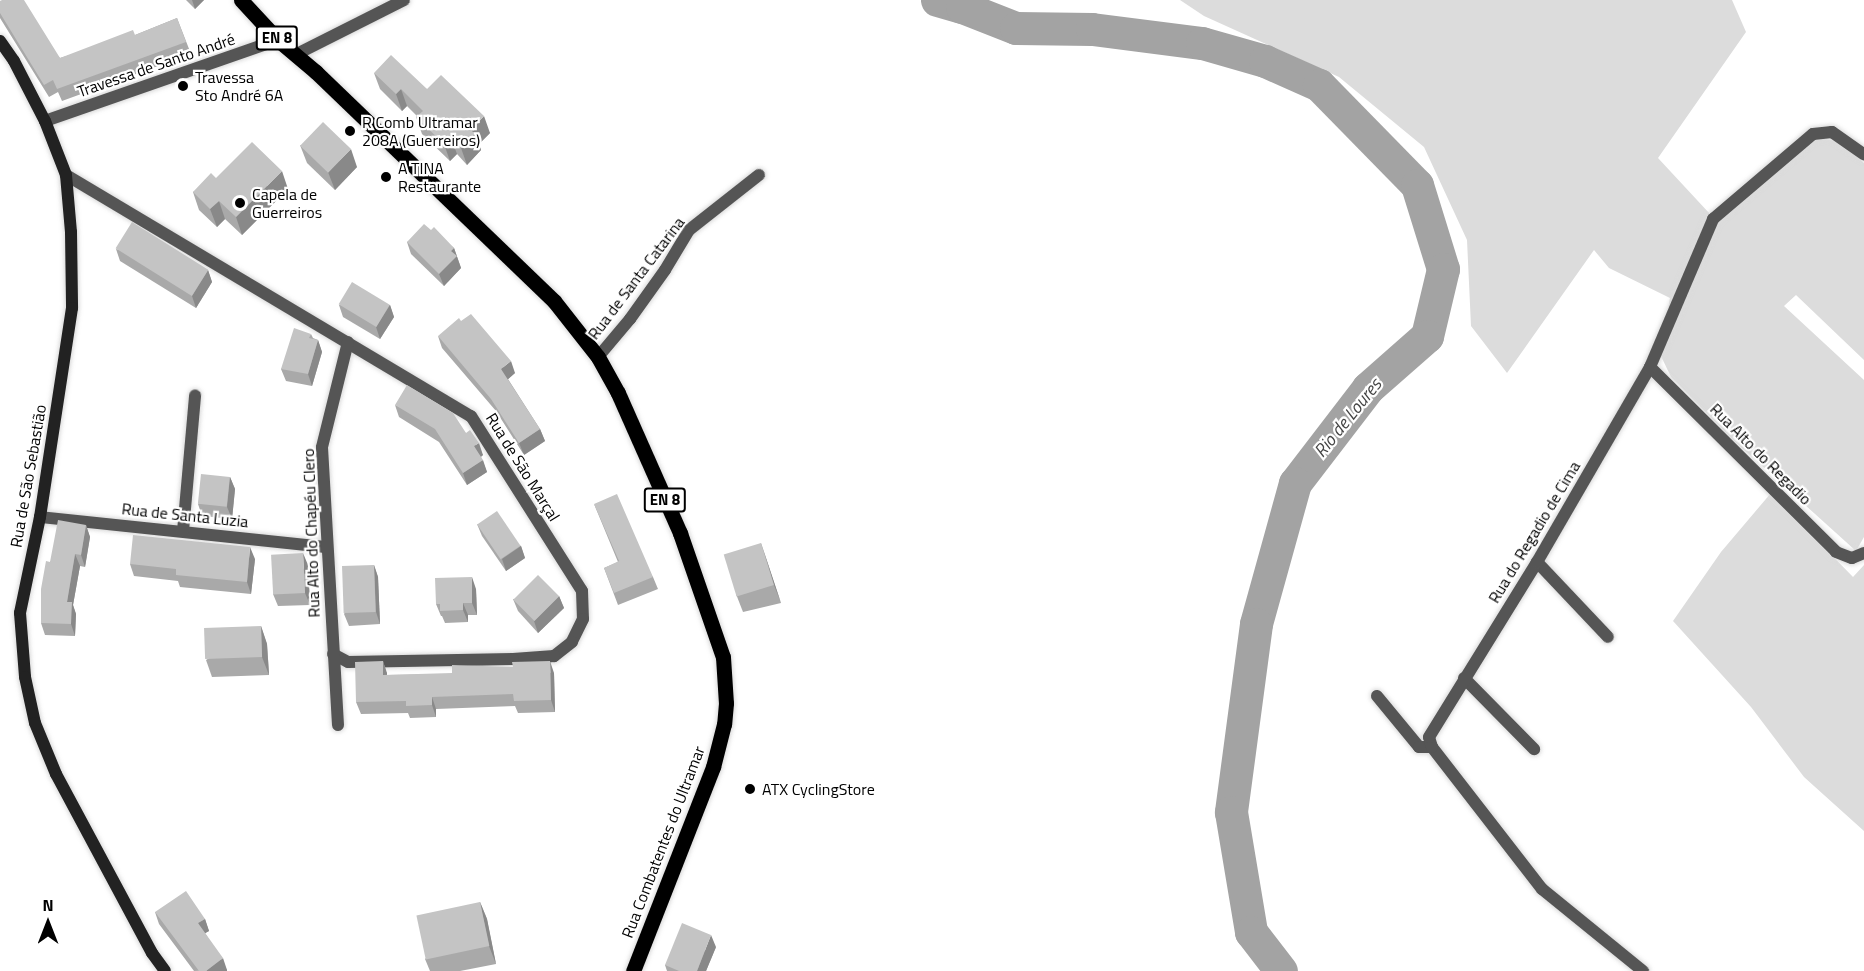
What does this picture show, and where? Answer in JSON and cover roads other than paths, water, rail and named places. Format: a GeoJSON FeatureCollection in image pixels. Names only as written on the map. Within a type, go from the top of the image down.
{"type":"FeatureCollection","features":[{"type":"Feature","properties":{"kind":"main road","name":"Rua Combatentes do Ultramar"},"geometry":{"type":"LineString","coordinates":[[241,0],[278,40],[316,72],[554,301],[598,357],[618,393],[680,533],[723,657],[726,703],[724,724],[713,767],[633,971]]}},
{"type":"Feature","properties":{"kind":"street"},"geometry":{"type":"LineString","coordinates":[[295,55],[404,0]]}},
{"type":"Feature","properties":{"kind":"street","name":"Travessa de Santo André"},"geometry":{"type":"LineString","coordinates":[[45,121],[278,40]]}},
{"type":"Feature","properties":{"kind":"street","name":"Rua de São Sebastião"},"geometry":{"type":"LineString","coordinates":[[0,41],[14,61],[45,121],[66,175],[72,308],[40,516],[20,613],[25,677],[35,723],[56,774],[84,831],[152,953],[165,971]]}},
{"type":"Feature","properties":{"kind":"street","name":"Rua do Regadio de Cima"},"geometry":{"type":"LineString","coordinates":[[1432,747],[1429,737],[1537,562],[1650,367],[1713,219],[1813,134],[1832,132],[1864,154]]}},
{"type":"Feature","properties":{"kind":"street","name":"Rua de São Marçal"},"geometry":{"type":"LineString","coordinates":[[66,175],[471,416],[582,591],[583,619],[572,642],[554,656],[513,659],[348,662],[333,654]]}},
{"type":"Feature","properties":{"kind":"street","name":"Rua de Santa Catarina"},"geometry":{"type":"LineString","coordinates":[[598,357],[660,278],[688,230],[759,175]]}},
{"type":"Feature","properties":{"kind":"street","name":"Rua Alto do Chapéu Clero"},"geometry":{"type":"LineString","coordinates":[[338,725],[322,447],[348,342]]}},
{"type":"Feature","properties":{"kind":"street","name":"Rua Alto do Regadio"},"geometry":{"type":"LineString","coordinates":[[1650,367],[1836,552],[1858,556]]}},
{"type":"Feature","properties":{"kind":"street"},"geometry":{"type":"LineString","coordinates":[[183,531],[195,396]]}},
{"type":"Feature","properties":{"kind":"street","name":"Rua de Santa Luzia"},"geometry":{"type":"LineString","coordinates":[[40,516],[326,547]]}},
{"type":"Feature","properties":{"kind":"street"},"geometry":{"type":"LineString","coordinates":[[1537,562],[1608,637]]}},
{"type":"Feature","properties":{"kind":"street"},"geometry":{"type":"LineString","coordinates":[[1464,678],[1534,748]]}},
{"type":"Feature","properties":{"kind":"street"},"geometry":{"type":"LineString","coordinates":[[1377,696],[1419,747],[1432,747],[1542,889],[1643,971]]}},
{"type":"Feature","properties":{"kind":"waterway","name":"Rio de Loures"},"geometry":{"type":"LineString","coordinates":[[937,0],[1016,28],[1092,29],[1202,43],[1265,61],[1319,85],[1417,185],[1443,269],[1427,336],[1368,388],[1295,483],[1256,624],[1231,812],[1251,932],[1281,971]]}},
{"type":"Feature","properties":{"kind":"place","name":"Travessa Sto André 6A"},"geometry":{"type":"Point","coordinates":[183,86]}},
{"type":"Feature","properties":{"kind":"place","name":"R Comb Ultramar 208A (Guerreiros)"},"geometry":{"type":"Point","coordinates":[350,131]}},
{"type":"Feature","properties":{"kind":"place","name":"A TINA Restaurante"},"geometry":{"type":"Point","coordinates":[386,177]}},
{"type":"Feature","properties":{"kind":"place","name":"Capela de Guerreiros"},"geometry":{"type":"Point","coordinates":[240,203]}},
{"type":"Feature","properties":{"kind":"place","name":"ATX CyclingStore"},"geometry":{"type":"Point","coordinates":[750,789]}}]}
